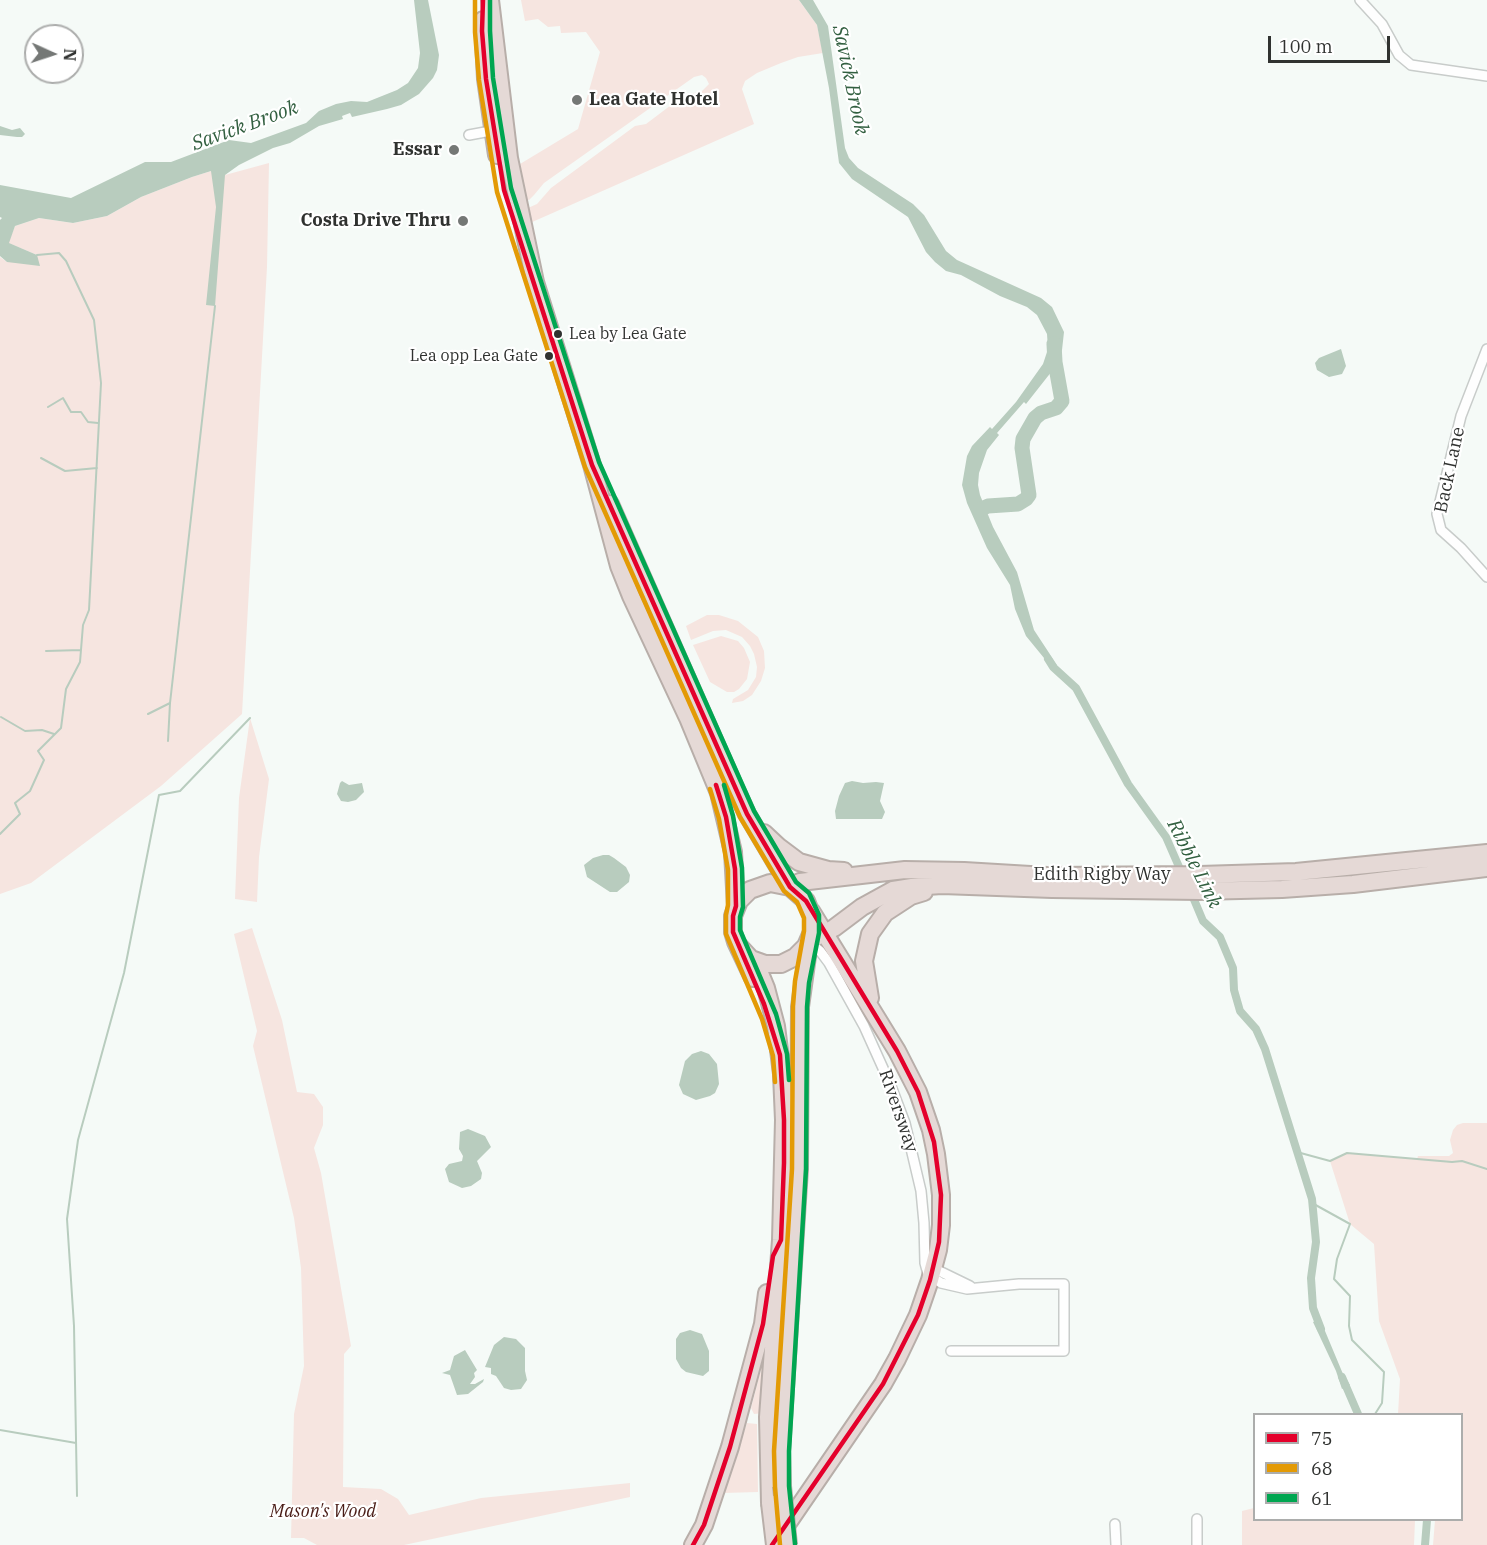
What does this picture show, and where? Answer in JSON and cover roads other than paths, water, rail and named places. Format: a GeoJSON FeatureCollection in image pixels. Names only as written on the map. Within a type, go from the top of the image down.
{"type":"FeatureCollection","features":[{"type":"Feature","properties":{"kind":"highway"},"geometry":{"type":"LineString","coordinates":[[483,0],[483,53],[535,282],[592,465],[614,551],[631,596],[688,718],[719,793],[733,852],[736,906],[732,926],[738,946],[764,1004],[780,1054]]}},
{"type":"Feature","properties":{"kind":"highway"},"geometry":{"type":"LineString","coordinates":[[490,0],[499,129]]}},
{"type":"Feature","properties":{"kind":"highway"},"geometry":{"type":"LineString","coordinates":[[592,465],[751,820],[790,887],[803,897],[811,911],[813,927],[804,965],[800,1008],[798,1169],[781,1451],[788,1545]]}},
{"type":"Feature","properties":{"kind":"highway"},"geometry":{"type":"LineString","coordinates":[[751,820],[779,847],[799,862],[828,870],[870,873]]}},
{"type":"Feature","properties":{"kind":"highway","name":"Edith Rigby Way"},"geometry":{"type":"LineString","coordinates":[[809,941],[893,890],[942,885],[1050,883],[1296,872],[1487,853]]}},
{"type":"Feature","properties":{"kind":"highway","name":"Edith Rigby Way"},"geometry":{"type":"LineString","coordinates":[[790,887],[800,882],[905,870],[952,871],[1050,883],[1199,891],[1282,889],[1391,880],[1487,868]]}},
{"type":"Feature","properties":{"kind":"highway"},"geometry":{"type":"LineString","coordinates":[[736,906],[746,893],[759,885],[775,883],[790,887]]}},
{"type":"Feature","properties":{"kind":"highway"},"geometry":{"type":"LineString","coordinates":[[876,1016],[867,989],[864,962],[870,934],[885,913],[897,904],[911,896],[942,885]]}},
{"type":"Feature","properties":{"kind":"highway","name":"Riversway"},"geometry":{"type":"LineString","coordinates":[[774,1545],[892,1368],[918,1315],[932,1273],[939,1242],[941,1215],[939,1175],[934,1142],[918,1092],[897,1051],[811,911]]}},
{"type":"Feature","properties":{"kind":"highway"},"geometry":{"type":"LineString","coordinates":[[738,946],[755,961],[771,964],[786,962],[799,954],[809,941]]}},
{"type":"Feature","properties":{"kind":"highway"},"geometry":{"type":"LineString","coordinates":[[755,961],[771,1002],[780,1054],[784,1120],[781,1240],[768,1425],[770,1503],[774,1545]]}},
{"type":"Feature","properties":{"kind":"highway"},"geometry":{"type":"LineString","coordinates":[[693,1545],[704,1525],[742,1405],[763,1324],[773,1256],[781,1240]]}},
{"type":"Feature","properties":{"kind":"street"},"geometry":{"type":"LineString","coordinates":[[1360,0],[1382,24],[1399,55],[1411,65],[1487,76]]}},
{"type":"Feature","properties":{"kind":"street"},"geometry":{"type":"LineString","coordinates":[[469,135],[499,129]]}},
{"type":"Feature","properties":{"kind":"street","name":"Back Lane"},"geometry":{"type":"LineString","coordinates":[[1487,349],[1461,416],[1437,514],[1441,530],[1487,577]]}},
{"type":"Feature","properties":{"kind":"street","name":"Riversway"},"geometry":{"type":"LineString","coordinates":[[809,941],[825,958],[864,1026],[891,1086],[904,1124],[921,1191],[925,1267],[932,1273]]}},
{"type":"Feature","properties":{"kind":"street"},"geometry":{"type":"LineString","coordinates":[[804,965],[825,958]]}},
{"type":"Feature","properties":{"kind":"street"},"geometry":{"type":"LineString","coordinates":[[932,1273],[941,1283],[954,1287],[1064,1284],[1064,1351],[951,1351]]}},
{"type":"Feature","properties":{"kind":"street"},"geometry":{"type":"LineString","coordinates":[[1197,1519],[1197,1545]]}},
{"type":"Feature","properties":{"kind":"street"},"geometry":{"type":"LineString","coordinates":[[1115,1524],[1116,1545]]}},
{"type":"Feature","properties":{"kind":"waterway"},"geometry":{"type":"LineString","coordinates":[[0,834],[20,814],[15,803],[30,791],[44,760],[38,751],[61,728],[66,689],[80,662],[83,625],[89,610],[101,383],[94,320],[66,261],[59,253],[37,255]]}},
{"type":"Feature","properties":{"kind":"waterway"},"geometry":{"type":"LineString","coordinates":[[168,741],[170,703],[215,306]]}},
{"type":"Feature","properties":{"kind":"waterway","name":"Savick Brook"},"geometry":{"type":"LineString","coordinates":[[979,510],[988,506],[1018,504],[1029,495],[1022,448],[1023,439],[1035,418],[1041,413],[1056,408],[1062,401],[1054,344]]}},
{"type":"Feature","properties":{"kind":"waterway"},"geometry":{"type":"LineString","coordinates":[[48,407],[63,398],[71,412],[81,412],[88,422],[98,423]]}},
{"type":"Feature","properties":{"kind":"waterway"},"geometry":{"type":"LineString","coordinates":[[41,458],[65,471],[97,468]]}},
{"type":"Feature","properties":{"kind":"waterway"},"geometry":{"type":"LineString","coordinates":[[46,651],[81,650]]}},
{"type":"Feature","properties":{"kind":"waterway","name":"Ribble Link"},"geometry":{"type":"LineString","coordinates":[[1048,659],[1053,667],[1076,688],[1128,784],[1166,837],[1183,876]]}},
{"type":"Feature","properties":{"kind":"waterway"},"geometry":{"type":"LineString","coordinates":[[148,714],[170,703]]}},
{"type":"Feature","properties":{"kind":"waterway"},"geometry":{"type":"LineString","coordinates":[[1,717],[25,731],[42,730],[54,734]]}},
{"type":"Feature","properties":{"kind":"waterway"},"geometry":{"type":"LineString","coordinates":[[77,1496],[74,1326],[67,1219],[78,1140],[124,973],[159,795],[180,791],[250,718]]}},
{"type":"Feature","properties":{"kind":"waterway","name":"Ribble Link"},"geometry":{"type":"LineString","coordinates":[[1190,890],[1203,921],[1220,937],[1233,968],[1234,990],[1240,1011],[1256,1029],[1265,1049],[1312,1199],[1316,1242],[1311,1278],[1313,1308],[1321,1329]]}},
{"type":"Feature","properties":{"kind":"waterway"},"geometry":{"type":"LineString","coordinates":[[1297,1152],[1330,1161],[1347,1153],[1462,1161],[1487,1169]]}},
{"type":"Feature","properties":{"kind":"waterway"},"geometry":{"type":"LineString","coordinates":[[1312,1203],[1350,1224],[1337,1259],[1334,1279],[1350,1296],[1349,1326],[1352,1340],[1384,1372],[1382,1403],[1376,1413]]}},
{"type":"Feature","properties":{"kind":"waterway","name":"Ribble Link"},"geometry":{"type":"LineString","coordinates":[[1342,1377],[1358,1413]]}},
{"type":"Feature","properties":{"kind":"waterway"},"geometry":{"type":"LineString","coordinates":[[0,1430],[76,1443]]}},
{"type":"Feature","properties":{"kind":"waterway","name":"Ribble Link"},"geometry":{"type":"LineString","coordinates":[[1425,1545],[1427,1521]]}},
{"type":"Feature","properties":{"kind":"place","name":"Lea Gate Hotel"},"geometry":{"type":"Point","coordinates":[577,100]}},
{"type":"Feature","properties":{"kind":"place","name":"Essar"},"geometry":{"type":"Point","coordinates":[454,150]}},
{"type":"Feature","properties":{"kind":"place","name":"Costa Drive Thru"},"geometry":{"type":"Point","coordinates":[463,221]}},
{"type":"Feature","properties":{"kind":"place","name":"Lea by Lea Gate"},"geometry":{"type":"Point","coordinates":[558,334]}},
{"type":"Feature","properties":{"kind":"place","name":"Lea opp Lea Gate"},"geometry":{"type":"Point","coordinates":[549,356]}},
{"type":"Feature","properties":{"kind":"park label","name":"Mason's Wood"},"geometry":{"type":"Point","coordinates":[323,1512]}}]}
